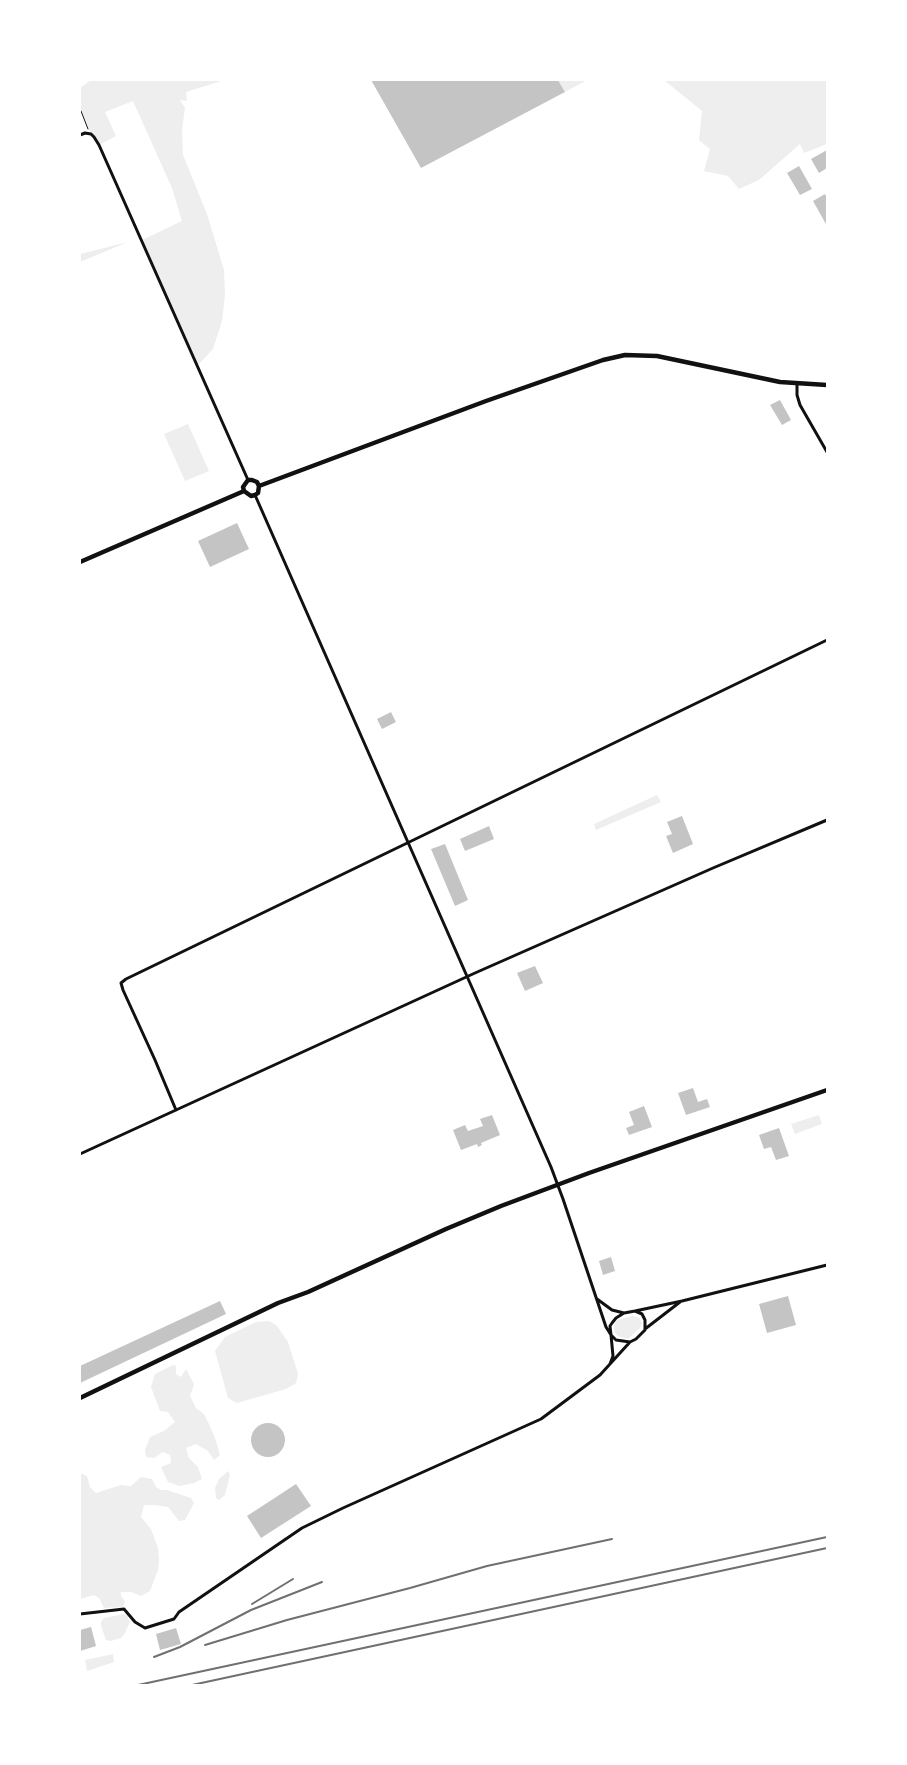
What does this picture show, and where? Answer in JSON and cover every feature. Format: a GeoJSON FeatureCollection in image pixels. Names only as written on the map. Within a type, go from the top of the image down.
{"type":"FeatureCollection","features":[{"type":"Feature","properties":{"kind":"street"},"geometry":{"type":"LineString","coordinates":[[80,135],[85,133],[91,134],[99,145],[248,480]]}},
{"type":"Feature","properties":{"kind":"street"},"geometry":{"type":"LineString","coordinates":[[259,486],[512,392],[603,360],[626,355],[657,356],[772,381],[827,385]]}},
{"type":"Feature","properties":{"kind":"street"},"geometry":{"type":"LineString","coordinates":[[797,384],[797,395],[800,405],[827,452]]}},
{"type":"Feature","properties":{"kind":"street"},"geometry":{"type":"LineString","coordinates":[[248,480],[257,482],[259,486]]}},
{"type":"Feature","properties":{"kind":"street"},"geometry":{"type":"LineString","coordinates":[[244,491],[245,483],[248,480]]}},
{"type":"Feature","properties":{"kind":"street"},"geometry":{"type":"LineString","coordinates":[[255,495],[259,486]]}},
{"type":"Feature","properties":{"kind":"street"},"geometry":{"type":"LineString","coordinates":[[244,491],[251,496],[255,495]]}},
{"type":"Feature","properties":{"kind":"street"},"geometry":{"type":"LineString","coordinates":[[80,562],[244,491]]}},
{"type":"Feature","properties":{"kind":"street"},"geometry":{"type":"LineString","coordinates":[[255,495],[557,1185],[606,1327],[616,1340],[630,1342]]}},
{"type":"Feature","properties":{"kind":"street"},"geometry":{"type":"LineString","coordinates":[[176,1110],[121,983],[126,979],[827,640]]}},
{"type":"Feature","properties":{"kind":"street"},"geometry":{"type":"LineString","coordinates":[[80,1154],[467,977],[713,868],[827,820]]}},
{"type":"Feature","properties":{"kind":"street"},"geometry":{"type":"LineString","coordinates":[[80,1398],[283,1301],[308,1292],[455,1225],[557,1185],[827,1090]]}},
{"type":"Feature","properties":{"kind":"street"},"geometry":{"type":"LineString","coordinates":[[610,1364],[613,1356],[610,1326],[616,1318],[624,1313],[682,1301],[827,1265]]}},
{"type":"Feature","properties":{"kind":"street"},"geometry":{"type":"LineString","coordinates":[[597,1298],[612,1310],[624,1313]]}},
{"type":"Feature","properties":{"kind":"street"},"geometry":{"type":"LineString","coordinates":[[80,1614],[124,1609],[135,1622],[146,1628],[174,1619],[180,1612],[302,1528],[541,1419],[600,1375],[630,1342],[682,1301]]}},
{"type":"Feature","properties":{"kind":"street"},"geometry":{"type":"LineString","coordinates":[[635,1310],[642,1314],[645,1320],[645,1330]]}},
{"type":"Feature","properties":{"kind":"path"},"geometry":{"type":"LineString","coordinates":[[81,111],[91,134]]}},
{"type":"Feature","properties":{"kind":"shaded area"},"geometry":{"type":"Polygon","coordinates":[[[91,80],[224,80],[186,92],[187,101],[180,100],[185,108],[182,130],[183,155],[207,214],[224,270],[225,295],[222,321],[213,349],[198,365],[142,240],[182,221],[172,188],[133,101],[105,112],[116,136],[99,145],[91,134],[81,111],[80,88],[91,80]]]}},
{"type":"Feature","properties":{"kind":"shaded area"},"geometry":{"type":"Polygon","coordinates":[[[558,80],[587,80],[565,92],[558,80]]]}},
{"type":"Feature","properties":{"kind":"shaded area"},"geometry":{"type":"Polygon","coordinates":[[[664,80],[827,80],[827,144],[804,153],[800,144],[759,180],[739,189],[728,176],[704,171],[710,149],[699,140],[702,111],[664,80]]]}},
{"type":"Feature","properties":{"kind":"shaded area"},"geometry":{"type":"Polygon","coordinates":[[[128,242],[80,262],[80,254],[128,242]]]}},
{"type":"Feature","properties":{"kind":"shaded area"},"geometry":{"type":"Polygon","coordinates":[[[188,424],[209,471],[185,481],[164,434],[188,424]]]}},
{"type":"Feature","properties":{"kind":"shaded area"},"geometry":{"type":"Polygon","coordinates":[[[657,795],[661,802],[596,830],[594,824],[657,795]]]}},
{"type":"Feature","properties":{"kind":"shaded area"},"geometry":{"type":"Polygon","coordinates":[[[819,1115],[822,1124],[795,1134],[791,1124],[819,1115]]]}},
{"type":"Feature","properties":{"kind":"shaded area"},"geometry":{"type":"Polygon","coordinates":[[[632,1316],[640,1319],[642,1323],[640,1328],[628,1339],[618,1336],[614,1331],[614,1325],[617,1320],[632,1316]]]}},
{"type":"Feature","properties":{"kind":"shaded area"},"geometry":{"type":"Polygon","coordinates":[[[269,1321],[277,1326],[288,1342],[298,1374],[296,1383],[286,1389],[237,1403],[228,1398],[215,1351],[225,1337],[256,1322],[269,1321]]]}},
{"type":"Feature","properties":{"kind":"shaded area"},"geometry":{"type":"Polygon","coordinates":[[[173,1365],[176,1366],[176,1374],[181,1377],[186,1369],[194,1384],[190,1396],[196,1408],[204,1414],[215,1438],[220,1455],[214,1460],[208,1451],[196,1444],[186,1448],[189,1458],[198,1467],[202,1479],[180,1486],[168,1482],[161,1467],[171,1463],[170,1455],[163,1452],[154,1458],[146,1457],[145,1450],[150,1437],[164,1431],[175,1422],[168,1412],[160,1411],[151,1387],[155,1374],[173,1365]]]}},
{"type":"Feature","properties":{"kind":"shaded area"},"geometry":{"type":"Polygon","coordinates":[[[228,1471],[230,1475],[225,1495],[219,1500],[216,1498],[215,1488],[219,1479],[228,1471]]]}},
{"type":"Feature","properties":{"kind":"shaded area"},"geometry":{"type":"Polygon","coordinates":[[[80,1473],[87,1476],[90,1487],[96,1493],[121,1485],[131,1486],[141,1477],[152,1479],[156,1487],[161,1490],[167,1490],[191,1498],[194,1503],[185,1520],[179,1521],[168,1507],[144,1505],[141,1517],[151,1529],[158,1548],[158,1570],[150,1591],[141,1596],[131,1592],[121,1592],[121,1596],[125,1601],[123,1607],[104,1608],[99,1598],[94,1595],[80,1599],[80,1473]]]}},
{"type":"Feature","properties":{"kind":"shaded area"},"geometry":{"type":"Polygon","coordinates":[[[123,1614],[127,1615],[130,1622],[125,1633],[121,1638],[111,1641],[106,1640],[101,1622],[104,1618],[123,1614]]]}},
{"type":"Feature","properties":{"kind":"shaded area"},"geometry":{"type":"Polygon","coordinates":[[[113,1654],[114,1662],[87,1671],[85,1660],[113,1654]]]}},
{"type":"Feature","properties":{"kind":"building"},"geometry":{"type":"Polygon","coordinates":[[[371,80],[558,80],[565,92],[421,168],[371,80]]]}},
{"type":"Feature","properties":{"kind":"building"},"geometry":{"type":"Polygon","coordinates":[[[827,150],[827,168],[819,173],[811,159],[827,150]]]}},
{"type":"Feature","properties":{"kind":"building"},"geometry":{"type":"Polygon","coordinates":[[[799,166],[812,189],[800,195],[787,173],[799,166]]]}},
{"type":"Feature","properties":{"kind":"building"},"geometry":{"type":"Polygon","coordinates":[[[825,194],[827,198],[827,226],[813,201],[825,194]]]}},
{"type":"Feature","properties":{"kind":"building"},"geometry":{"type":"Polygon","coordinates":[[[780,400],[791,420],[782,425],[770,405],[780,400]]]}},
{"type":"Feature","properties":{"kind":"building"},"geometry":{"type":"Polygon","coordinates":[[[237,523],[249,549],[210,567],[198,541],[237,523]]]}},
{"type":"Feature","properties":{"kind":"building"},"geometry":{"type":"Polygon","coordinates":[[[391,712],[396,722],[382,729],[377,719],[391,712]]]}},
{"type":"Feature","properties":{"kind":"building"},"geometry":{"type":"Polygon","coordinates":[[[682,816],[693,844],[673,853],[666,836],[672,834],[667,822],[682,816]]]}},
{"type":"Feature","properties":{"kind":"building"},"geometry":{"type":"Polygon","coordinates":[[[489,826],[494,839],[465,851],[460,839],[489,826]]]}},
{"type":"Feature","properties":{"kind":"building"},"geometry":{"type":"Polygon","coordinates":[[[445,844],[468,900],[455,906],[431,849],[445,844]]]}},
{"type":"Feature","properties":{"kind":"building"},"geometry":{"type":"Polygon","coordinates":[[[535,966],[543,983],[525,991],[517,973],[535,966]]]}},
{"type":"Feature","properties":{"kind":"building"},"geometry":{"type":"Polygon","coordinates":[[[693,1088],[698,1102],[707,1099],[710,1107],[686,1115],[678,1093],[693,1088]]]}},
{"type":"Feature","properties":{"kind":"building"},"geometry":{"type":"Polygon","coordinates":[[[644,1106],[652,1127],[629,1135],[626,1128],[634,1125],[629,1112],[644,1106]]]}},
{"type":"Feature","properties":{"kind":"building"},"geometry":{"type":"Polygon","coordinates":[[[492,1115],[500,1135],[481,1143],[482,1145],[478,1147],[477,1144],[461,1150],[453,1130],[465,1125],[468,1131],[483,1126],[480,1119],[492,1115]]]}},
{"type":"Feature","properties":{"kind":"building"},"geometry":{"type":"Polygon","coordinates":[[[779,1128],[789,1156],[776,1160],[771,1147],[764,1149],[759,1135],[779,1128]]]}},
{"type":"Feature","properties":{"kind":"building"},"geometry":{"type":"Polygon","coordinates":[[[611,1257],[615,1271],[603,1275],[599,1261],[611,1257]]]}},
{"type":"Feature","properties":{"kind":"building"},"geometry":{"type":"Polygon","coordinates":[[[788,1296],[796,1325],[767,1333],[759,1304],[788,1296]]]}},
{"type":"Feature","properties":{"kind":"building"},"geometry":{"type":"Polygon","coordinates":[[[220,1301],[226,1314],[80,1383],[80,1366],[220,1301]]]}},
{"type":"Feature","properties":{"kind":"building"},"geometry":{"type":"Polygon","coordinates":[[[268,1423],[275,1424],[280,1428],[284,1433],[284,1447],[280,1452],[275,1456],[268,1457],[261,1456],[256,1452],[252,1447],[251,1440],[252,1433],[256,1428],[261,1424],[268,1423]]]}},
{"type":"Feature","properties":{"kind":"building"},"geometry":{"type":"Polygon","coordinates":[[[296,1484],[311,1506],[261,1538],[247,1516],[296,1484]]]}},
{"type":"Feature","properties":{"kind":"building"},"geometry":{"type":"Polygon","coordinates":[[[91,1627],[96,1646],[80,1651],[80,1630],[91,1627]]]}},
{"type":"Feature","properties":{"kind":"building"},"geometry":{"type":"Polygon","coordinates":[[[176,1628],[181,1644],[160,1650],[156,1634],[176,1628]]]}},
{"type":"Feature","properties":{"kind":"railway"},"geometry":{"type":"LineString","coordinates":[[138,1685],[827,1537]]}},
{"type":"Feature","properties":{"kind":"railway"},"geometry":{"type":"LineString","coordinates":[[205,1645],[287,1620],[487,1566],[612,1539]]}},
{"type":"Feature","properties":{"kind":"railway"},"geometry":{"type":"LineString","coordinates":[[192,1685],[827,1548]]}},
{"type":"Feature","properties":{"kind":"railway"},"geometry":{"type":"LineString","coordinates":[[252,1604],[293,1579]]}},
{"type":"Feature","properties":{"kind":"railway"},"geometry":{"type":"LineString","coordinates":[[154,1657],[180,1647],[251,1610],[322,1582]]}}]}
